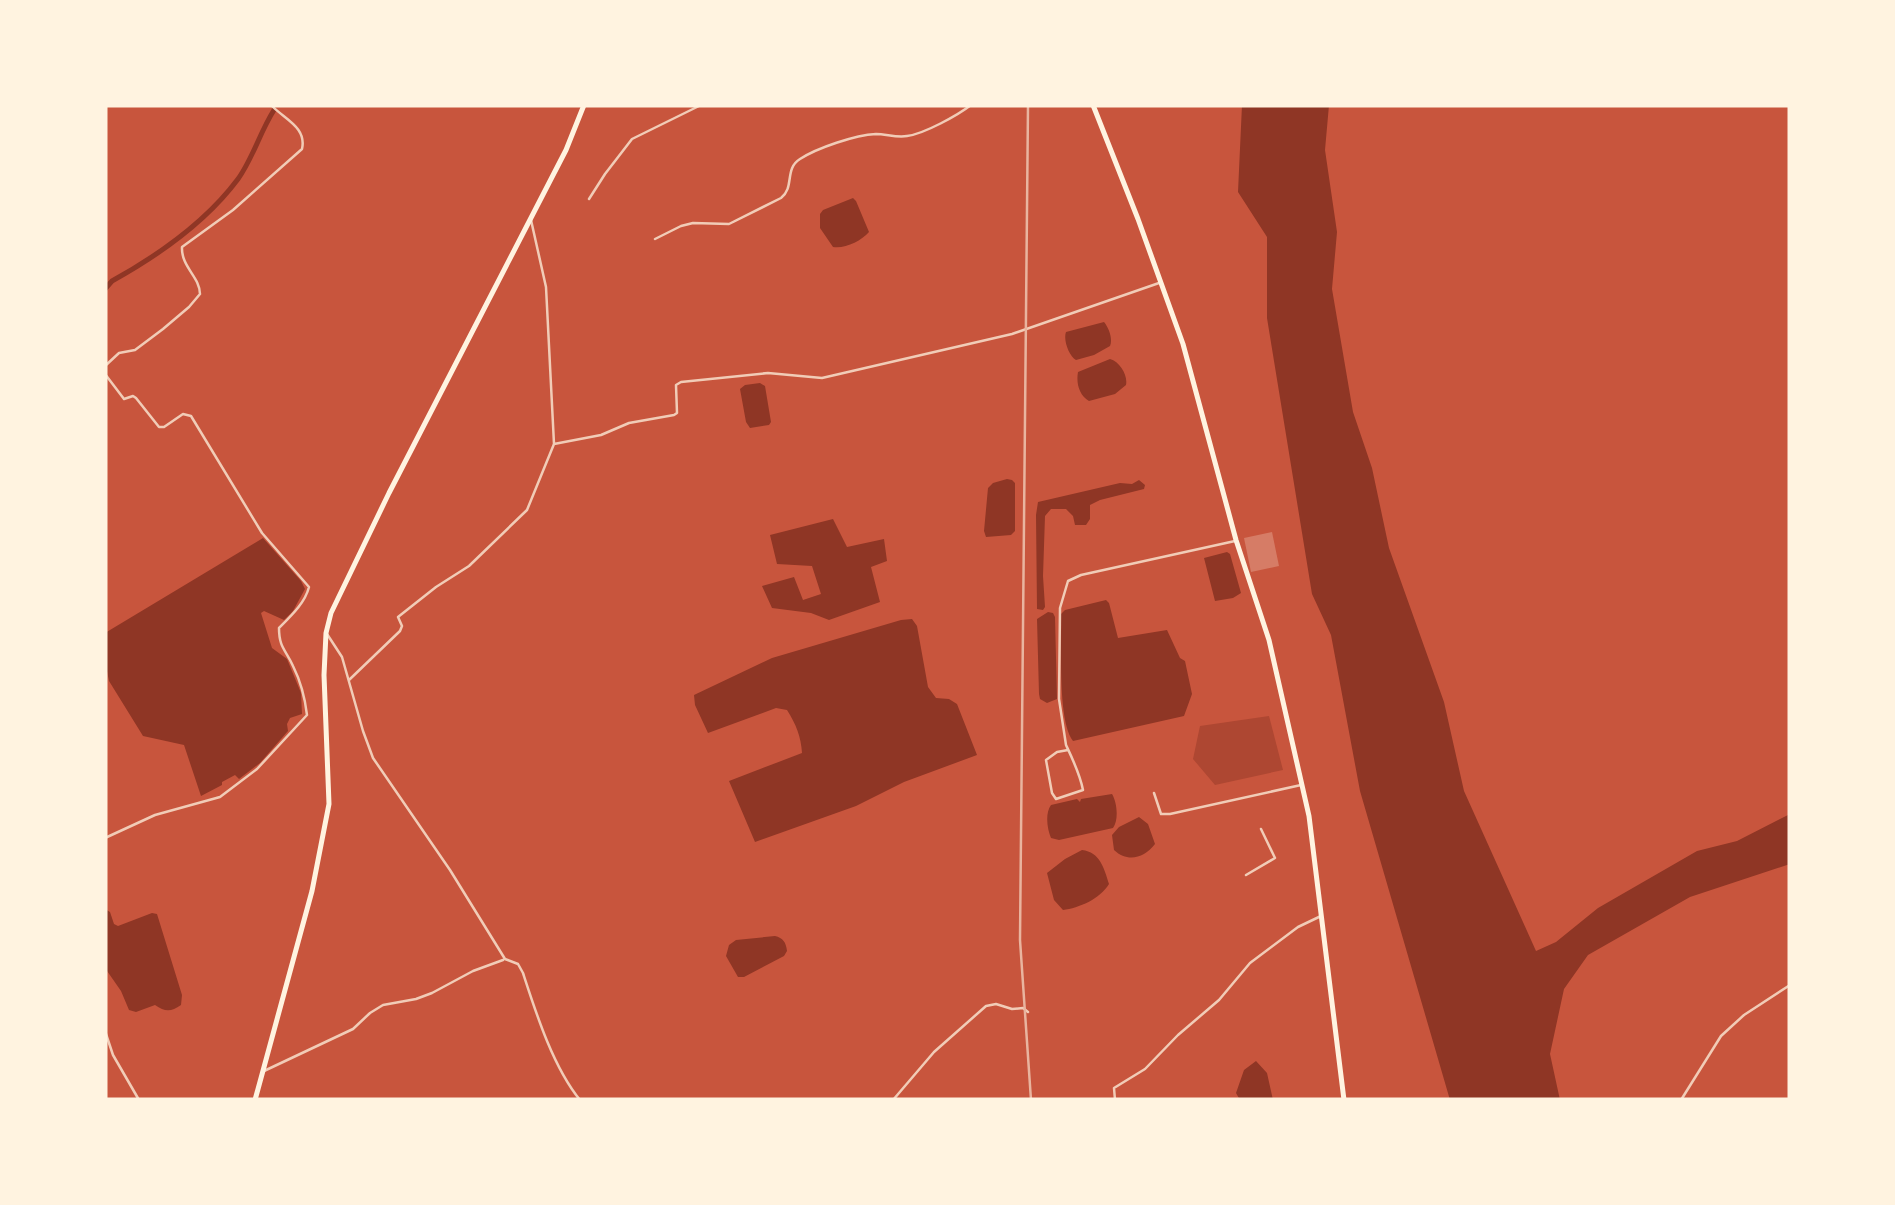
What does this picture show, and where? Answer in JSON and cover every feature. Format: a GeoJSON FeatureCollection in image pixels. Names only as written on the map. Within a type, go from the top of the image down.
{"type":"FeatureCollection","features":[{"type":"Feature","properties":{"kind":"highway"},"geometry":{"type":"LineString","coordinates":[[255,1100],[312,891],[329,804],[324,675],[331,613],[566,150],[584,105]]}},
{"type":"Feature","properties":{"kind":"highway"},"geometry":{"type":"LineString","coordinates":[[1093,105],[1162,282],[1269,640],[1309,816],[1344,1100]]}},
{"type":"Feature","properties":{"kind":"street"},"geometry":{"type":"LineString","coordinates":[[105,366],[119,352],[135,350],[163,329],[200,294],[200,286],[185,266],[182,247],[245,200],[302,149],[304,137],[297,127],[271,105]]}},
{"type":"Feature","properties":{"kind":"street"},"geometry":{"type":"LineString","coordinates":[[590,199],[632,139],[701,105]]}},
{"type":"Feature","properties":{"kind":"street"},"geometry":{"type":"LineString","coordinates":[[654,239],[693,223],[729,224],[781,198],[790,188],[794,164],[806,155],[865,135],[908,136],[971,105]]}},
{"type":"Feature","properties":{"kind":"street"},"geometry":{"type":"LineString","coordinates":[[349,680],[400,631],[398,617],[469,566],[527,510],[554,444],[546,287],[530,218]]}},
{"type":"Feature","properties":{"kind":"street"},"geometry":{"type":"LineString","coordinates":[[554,444],[674,415],[676,386],[681,382],[768,373],[822,378],[1012,334],[1162,282]]}},
{"type":"Feature","properties":{"kind":"street"},"geometry":{"type":"LineString","coordinates":[[105,374],[124,400],[134,396],[159,428],[183,414],[191,416],[262,533],[309,587],[308,594],[279,628],[280,646],[299,680],[306,715],[256,769],[220,797],[155,815],[105,838]]}},
{"type":"Feature","properties":{"kind":"street"},"geometry":{"type":"LineString","coordinates":[[1068,750],[1046,760],[1056,799],[1083,790],[1068,750],[1059,699],[1060,608],[1068,581],[1236,540]]}},
{"type":"Feature","properties":{"kind":"street"},"geometry":{"type":"LineString","coordinates":[[326,633],[342,657],[373,758],[505,958],[518,964],[556,1058],[580,1100]]}},
{"type":"Feature","properties":{"kind":"street"},"geometry":{"type":"LineString","coordinates":[[1154,793],[1161,814],[1170,814],[1302,785]]}},
{"type":"Feature","properties":{"kind":"street"},"geometry":{"type":"LineString","coordinates":[[1246,875],[1275,858],[1261,829]]}},
{"type":"Feature","properties":{"kind":"street"},"geometry":{"type":"LineString","coordinates":[[1115,1100],[1114,1088],[1145,1070],[1219,1000],[1250,964],[1298,926],[1321,916]]}},
{"type":"Feature","properties":{"kind":"street"},"geometry":{"type":"LineString","coordinates":[[263,1072],[352,1029],[384,1005],[432,993],[473,970],[505,958]]}},
{"type":"Feature","properties":{"kind":"street"},"geometry":{"type":"LineString","coordinates":[[1682,1100],[1721,1036],[1744,1015],[1790,985]]}},
{"type":"Feature","properties":{"kind":"street"},"geometry":{"type":"LineString","coordinates":[[893,1100],[934,1052],[986,1006],[996,1004],[1028,1012]]}},
{"type":"Feature","properties":{"kind":"street"},"geometry":{"type":"LineString","coordinates":[[105,1031],[113,1055],[140,1100]]}},
{"type":"Feature","properties":{"kind":"shaded area"},"geometry":{"type":"Polygon","coordinates":[[[1242,105],[1329,105],[1325,150],[1337,232],[1332,289],[1353,412],[1372,468],[1389,548],[1444,702],[1464,791],[1536,951],[1556,942],[1598,908],[1697,851],[1737,841],[1790,814],[1790,864],[1690,897],[1588,955],[1564,989],[1550,1054],[1560,1100],[1450,1100],[1360,791],[1331,635],[1312,594],[1267,318],[1267,237],[1238,192],[1242,105]]]}},
{"type":"Feature","properties":{"kind":"shaded area"},"geometry":{"type":"Polygon","coordinates":[[[853,198],[869,232],[852,244],[833,247],[820,228],[820,214],[853,198]]]}},
{"type":"Feature","properties":{"kind":"shaded area"},"geometry":{"type":"Polygon","coordinates":[[[1104,322],[1110,346],[1094,355],[1073,358],[1066,332],[1104,322]]]}},
{"type":"Feature","properties":{"kind":"shaded area"},"geometry":{"type":"Polygon","coordinates":[[[1110,359],[1122,369],[1126,385],[1115,394],[1089,401],[1079,388],[1078,372],[1110,359]]]}},
{"type":"Feature","properties":{"kind":"shaded area"},"geometry":{"type":"Polygon","coordinates":[[[760,383],[765,386],[771,422],[750,428],[740,389],[760,383]]]}},
{"type":"Feature","properties":{"kind":"shaded area"},"geometry":{"type":"Polygon","coordinates":[[[1007,479],[1015,483],[1015,531],[1011,535],[986,537],[988,488],[1007,479]]]}},
{"type":"Feature","properties":{"kind":"shaded area"},"geometry":{"type":"Polygon","coordinates":[[[1139,480],[1144,489],[1090,505],[1086,525],[1075,525],[1066,509],[1051,509],[1045,516],[1045,607],[1037,609],[1038,502],[1139,480]]]}},
{"type":"Feature","properties":{"kind":"shaded area"},"geometry":{"type":"Polygon","coordinates":[[[833,519],[847,547],[884,539],[887,561],[871,567],[880,602],[829,620],[811,613],[772,608],[762,586],[794,577],[803,600],[821,594],[812,566],[777,564],[770,535],[833,519]]]}},
{"type":"Feature","properties":{"kind":"shaded area"},"geometry":{"type":"Polygon","coordinates":[[[263,538],[305,589],[284,620],[261,613],[272,648],[287,659],[301,693],[302,714],[290,718],[288,731],[260,763],[239,779],[235,775],[201,796],[184,745],[143,736],[109,681],[105,633],[263,538]]]}},
{"type":"Feature","properties":{"kind":"shaded area"},"geometry":{"type":"Polygon","coordinates":[[[1227,552],[1241,593],[1215,601],[1204,558],[1227,552]]]}},
{"type":"Feature","properties":{"kind":"shaded area"},"geometry":{"type":"Polygon","coordinates":[[[1106,600],[1118,638],[1167,630],[1185,661],[1192,694],[1184,716],[1073,741],[1062,700],[1061,614],[1106,600]]]}},
{"type":"Feature","properties":{"kind":"shaded area"},"geometry":{"type":"Polygon","coordinates":[[[1048,612],[1055,617],[1057,699],[1047,703],[1039,694],[1037,619],[1048,612]]]}},
{"type":"Feature","properties":{"kind":"shaded area"},"geometry":{"type":"Polygon","coordinates":[[[912,619],[917,626],[928,687],[936,698],[957,704],[977,755],[904,782],[856,806],[755,842],[729,781],[802,753],[795,726],[787,710],[776,708],[708,733],[694,695],[772,658],[912,619]]]}},
{"type":"Feature","properties":{"kind":"shaded area"},"geometry":{"type":"Polygon","coordinates":[[[1269,716],[1283,770],[1215,785],[1193,759],[1200,726],[1269,716]]]}},
{"type":"Feature","properties":{"kind":"shaded area"},"geometry":{"type":"Polygon","coordinates":[[[1112,794],[1117,811],[1113,828],[1059,840],[1051,838],[1047,821],[1051,805],[1112,794]]]}},
{"type":"Feature","properties":{"kind":"shaded area"},"geometry":{"type":"Polygon","coordinates":[[[1139,817],[1148,824],[1155,844],[1146,853],[1125,857],[1114,850],[1112,835],[1139,817]]]}},
{"type":"Feature","properties":{"kind":"shaded area"},"geometry":{"type":"Polygon","coordinates":[[[1082,850],[1097,857],[1109,884],[1089,902],[1063,910],[1054,900],[1047,873],[1082,850]]]}},
{"type":"Feature","properties":{"kind":"shaded area"},"geometry":{"type":"Polygon","coordinates":[[[105,909],[118,926],[157,914],[182,995],[181,1005],[168,1010],[155,1005],[136,1012],[129,1010],[105,968],[105,909]]]}},
{"type":"Feature","properties":{"kind":"shaded area"},"geometry":{"type":"Polygon","coordinates":[[[775,936],[785,943],[784,956],[738,977],[726,956],[729,945],[736,940],[775,936]]]}},
{"type":"Feature","properties":{"kind":"shaded area"},"geometry":{"type":"Polygon","coordinates":[[[1256,1061],[1267,1073],[1273,1100],[1240,1100],[1236,1093],[1244,1070],[1256,1061]]]}},
{"type":"Feature","properties":{"kind":"building"},"geometry":{"type":"Polygon","coordinates":[[[1272,532],[1279,566],[1251,572],[1244,538],[1272,532]]]}},
{"type":"Feature","properties":{"kind":"waterway"},"geometry":{"type":"LineString","coordinates":[[105,289],[181,236],[225,195],[243,171],[274,110]]}},
{"type":"Feature","properties":{"kind":"railway"},"geometry":{"type":"LineString","coordinates":[[1028,105],[1020,940],[1031,1100]]}}]}
